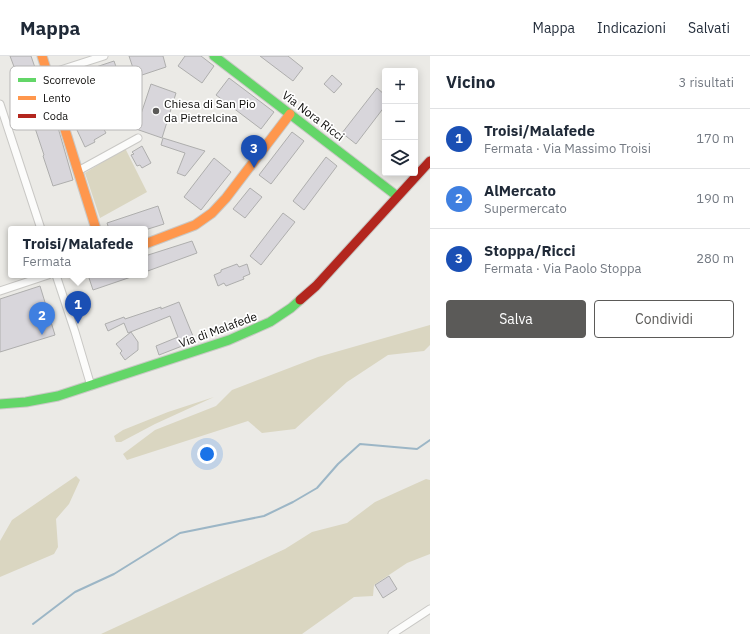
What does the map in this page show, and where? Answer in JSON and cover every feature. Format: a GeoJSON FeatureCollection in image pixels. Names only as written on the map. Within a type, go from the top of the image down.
{"type":"FeatureCollection","features":[{"type":"Feature","properties":{"kind":"street"},"geometry":{"type":"LineString","coordinates":[[42,56],[45,66]]}},
{"type":"Feature","properties":{"kind":"street"},"geometry":{"type":"LineString","coordinates":[[73,66],[104,56]]}},
{"type":"Feature","properties":{"kind":"street","name":"Via Nora Ricci"},"geometry":{"type":"LineString","coordinates":[[214,56],[397,196]]}},
{"type":"Feature","properties":{"kind":"street"},"geometry":{"type":"LineString","coordinates":[[0,104],[40,226]]}},
{"type":"Feature","properties":{"kind":"street"},"geometry":{"type":"LineString","coordinates":[[148,243],[195,225],[212,213],[226,198],[290,114]]}},
{"type":"Feature","properties":{"kind":"street"},"geometry":{"type":"LineString","coordinates":[[65,130],[95,226]]}},
{"type":"Feature","properties":{"kind":"street"},"geometry":{"type":"LineString","coordinates":[[78,171],[138,138]]}},
{"type":"Feature","properties":{"kind":"street","name":"Via di Malafede"},"geometry":{"type":"LineString","coordinates":[[0,404],[42,400],[91,386],[229,340],[270,322],[291,308],[316,286],[430,161]]}},
{"type":"Feature","properties":{"kind":"street"},"geometry":{"type":"LineString","coordinates":[[0,290],[38,278]]}},
{"type":"Feature","properties":{"kind":"street"},"geometry":{"type":"LineString","coordinates":[[57,278],[91,386]]}},
{"type":"Feature","properties":{"kind":"street"},"geometry":{"type":"LineString","coordinates":[[392,634],[430,609]]}},
{"type":"Feature","properties":{"kind":"shaded area"},"geometry":{"type":"Polygon","coordinates":[[[125,148],[147,192],[100,218],[85,173],[125,148]]]}},
{"type":"Feature","properties":{"kind":"shaded area"},"geometry":{"type":"Polygon","coordinates":[[[430,325],[430,345],[424,351],[388,355],[347,382],[295,429],[262,433],[248,421],[127,460],[123,454],[155,430],[216,406],[232,390],[318,357],[430,325]]]}},
{"type":"Feature","properties":{"kind":"shaded area"},"geometry":{"type":"Polygon","coordinates":[[[214,397],[155,424],[121,442],[116,442],[114,436],[123,430],[168,412],[214,397]]]}},
{"type":"Feature","properties":{"kind":"shaded area"},"geometry":{"type":"Polygon","coordinates":[[[76,476],[80,480],[69,504],[56,519],[58,547],[54,554],[0,577],[0,541],[12,520],[76,476]]]}},
{"type":"Feature","properties":{"kind":"shaded area"},"geometry":{"type":"Polygon","coordinates":[[[426,479],[430,480],[430,554],[407,563],[374,585],[373,596],[354,597],[302,634],[101,634],[285,549],[312,532],[347,523],[375,502],[426,479]]]}},
{"type":"Feature","properties":{"kind":"building"},"geometry":{"type":"Polygon","coordinates":[[[10,56],[31,56],[34,66],[14,66],[10,56]]]}},
{"type":"Feature","properties":{"kind":"building"},"geometry":{"type":"Polygon","coordinates":[[[129,56],[163,56],[166,67],[142,75],[142,66],[132,66],[129,56]]]}},
{"type":"Feature","properties":{"kind":"building"},"geometry":{"type":"Polygon","coordinates":[[[185,56],[201,56],[214,66],[202,83],[178,66],[185,56]]]}},
{"type":"Feature","properties":{"kind":"building"},"geometry":{"type":"Polygon","coordinates":[[[260,56],[288,56],[303,68],[293,81],[260,56]]]}},
{"type":"Feature","properties":{"kind":"building"},"geometry":{"type":"Polygon","coordinates":[[[114,61],[116,66],[99,66],[114,61]]]}},
{"type":"Feature","properties":{"kind":"building"},"geometry":{"type":"Polygon","coordinates":[[[332,75],[342,84],[334,93],[324,84],[332,75]]]}},
{"type":"Feature","properties":{"kind":"building"},"geometry":{"type":"Polygon","coordinates":[[[229,78],[274,112],[261,129],[216,95],[229,78]]]}},
{"type":"Feature","properties":{"kind":"building","name":"Chiesa di San Pio da Pietrelcina"},"geometry":{"type":"Polygon","coordinates":[[[151,84],[176,93],[162,138],[139,130],[142,130],[142,111],[151,84]]]}},
{"type":"Feature","properties":{"kind":"building"},"geometry":{"type":"Polygon","coordinates":[[[377,88],[382,92],[382,110],[356,144],[342,133],[377,88]]]}},
{"type":"Feature","properties":{"kind":"building"},"geometry":{"type":"Polygon","coordinates":[[[36,130],[59,130],[73,180],[53,186],[43,156],[44,155],[36,130]]]}},
{"type":"Feature","properties":{"kind":"building"},"geometry":{"type":"Polygon","coordinates":[[[77,130],[104,130],[106,133],[94,140],[95,142],[85,147],[77,130]]]}},
{"type":"Feature","properties":{"kind":"building"},"geometry":{"type":"Polygon","coordinates":[[[292,132],[304,141],[271,184],[259,175],[292,132]]]}},
{"type":"Feature","properties":{"kind":"building"},"geometry":{"type":"Polygon","coordinates":[[[163,138],[205,151],[185,176],[177,173],[185,153],[161,145],[163,138]]]}},
{"type":"Feature","properties":{"kind":"building"},"geometry":{"type":"Polygon","coordinates":[[[142,146],[151,163],[142,168],[140,165],[137,166],[131,155],[134,154],[132,152],[142,146]]]}},
{"type":"Feature","properties":{"kind":"building"},"geometry":{"type":"Polygon","coordinates":[[[326,157],[337,166],[304,210],[293,201],[326,157]]]}},
{"type":"Feature","properties":{"kind":"building"},"geometry":{"type":"Polygon","coordinates":[[[214,158],[231,172],[201,210],[184,197],[214,158]]]}},
{"type":"Feature","properties":{"kind":"building"},"geometry":{"type":"Polygon","coordinates":[[[250,188],[262,197],[245,218],[233,209],[250,188]]]}},
{"type":"Feature","properties":{"kind":"building"},"geometry":{"type":"Polygon","coordinates":[[[158,206],[164,224],[148,229],[148,226],[108,226],[107,223],[158,206]]]}},
{"type":"Feature","properties":{"kind":"building"},"geometry":{"type":"Polygon","coordinates":[[[283,213],[295,222],[261,265],[250,256],[283,213]]]}},
{"type":"Feature","properties":{"kind":"building"},"geometry":{"type":"Polygon","coordinates":[[[192,241],[197,253],[148,271],[148,255],[192,241]]]}},
{"type":"Feature","properties":{"kind":"building"},"geometry":{"type":"Polygon","coordinates":[[[237,264],[239,267],[247,264],[250,274],[243,277],[244,279],[226,286],[224,283],[218,286],[214,275],[221,272],[221,270],[237,264]]]}},
{"type":"Feature","properties":{"kind":"building"},"geometry":{"type":"Polygon","coordinates":[[[89,278],[128,278],[93,290],[89,278]]]}},
{"type":"Feature","properties":{"kind":"building"},"geometry":{"type":"Polygon","coordinates":[[[40,286],[55,335],[0,352],[0,299],[40,286]]]}},
{"type":"Feature","properties":{"kind":"building"},"geometry":{"type":"Polygon","coordinates":[[[179,302],[195,341],[159,355],[156,346],[178,337],[170,316],[128,333],[124,323],[108,331],[105,324],[161,307],[161,309],[179,302]]]}},
{"type":"Feature","properties":{"kind":"building"},"geometry":{"type":"Polygon","coordinates":[[[131,332],[138,342],[138,350],[125,360],[120,353],[122,351],[116,344],[131,332]]]}},
{"type":"Feature","properties":{"kind":"building"},"geometry":{"type":"Polygon","coordinates":[[[389,576],[397,589],[383,598],[375,585],[389,576]]]}},
{"type":"Feature","properties":{"kind":"waterway"},"geometry":{"type":"LineString","coordinates":[[33,624],[75,592],[114,574],[180,533],[264,516],[293,502],[317,488],[338,464],[360,444],[417,449],[430,440]]}},
{"type":"Feature","properties":{"kind":"traffic: fast"},"geometry":{"type":"LineString","coordinates":[[214,56],[397,196]]}},
{"type":"Feature","properties":{"kind":"traffic: fast"},"geometry":{"type":"LineString","coordinates":[[0,404],[26,402],[58,396],[229,340],[270,322],[300,300]]}},
{"type":"Feature","properties":{"kind":"traffic: slow"},"geometry":{"type":"LineString","coordinates":[[42,56],[45,66]]}},
{"type":"Feature","properties":{"kind":"traffic: slow"},"geometry":{"type":"LineString","coordinates":[[148,243],[195,225],[212,213],[226,198],[290,114]]}},
{"type":"Feature","properties":{"kind":"traffic: slow"},"geometry":{"type":"LineString","coordinates":[[65,130],[95,226]]}},
{"type":"Feature","properties":{"kind":"traffic: jam"},"geometry":{"type":"LineString","coordinates":[[300,300],[316,286],[430,161]]}},
{"type":"Feature","properties":{"kind":"place","name":"Chiesa di San Pio da Pietrelcina"},"geometry":{"type":"Point","coordinates":[156,111]}},
{"type":"Feature","properties":{"kind":"place","name":"Stoppa/Ricci"},"geometry":{"type":"Point","coordinates":[254,168]}},
{"type":"Feature","properties":{"kind":"place","name":"Troisi/Malafede"},"geometry":{"type":"Point","coordinates":[78,324]}},
{"type":"Feature","properties":{"kind":"place","name":"AlMercato"},"geometry":{"type":"Point","coordinates":[42,335]}}]}
